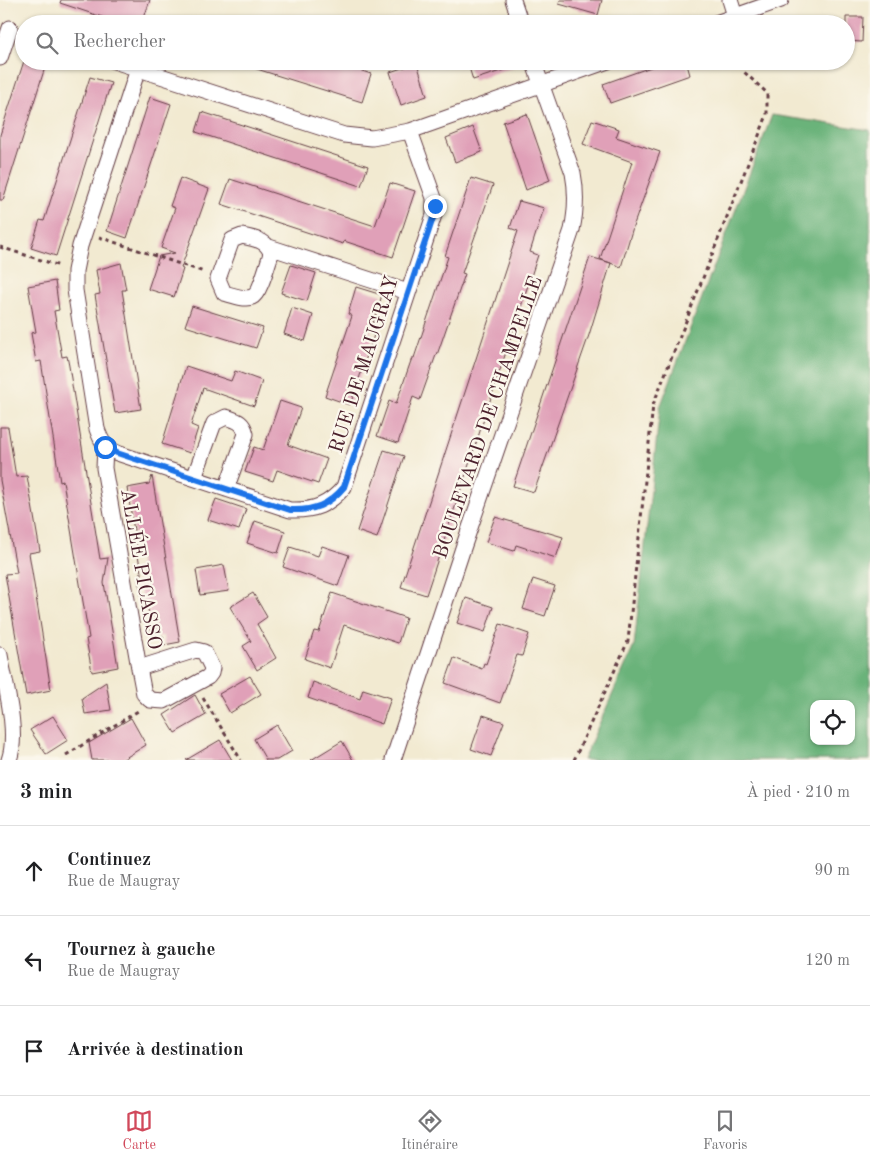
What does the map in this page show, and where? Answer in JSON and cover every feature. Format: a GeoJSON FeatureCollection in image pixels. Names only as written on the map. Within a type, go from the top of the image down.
{"type":"FeatureCollection","features":[{"type":"Feature","properties":{"kind":"street"},"geometry":{"type":"LineString","coordinates":[[513,0],[518,15]]}},
{"type":"Feature","properties":{"kind":"street"},"geometry":{"type":"LineString","coordinates":[[730,0],[734,15]]}},
{"type":"Feature","properties":{"kind":"street"},"geometry":{"type":"LineString","coordinates":[[737,15],[781,0]]}},
{"type":"Feature","properties":{"kind":"street"},"geometry":{"type":"LineString","coordinates":[[0,58],[11,28]]}},
{"type":"Feature","properties":{"kind":"street"},"geometry":{"type":"LineString","coordinates":[[105,447],[97,429],[75,290],[75,271],[80,246],[138,70]]}},
{"type":"Feature","properties":{"kind":"street"},"geometry":{"type":"LineString","coordinates":[[141,70],[344,135],[372,138],[410,131],[583,70]]}},
{"type":"Feature","properties":{"kind":"street","name":"BOULEVARD DE CHAMPELLE"},"geometry":{"type":"LineString","coordinates":[[393,760],[462,551],[572,230],[576,212],[576,186],[565,148],[536,70]]}},
{"type":"Feature","properties":{"kind":"street","name":"RUE DE MAUGRAY"},"geometry":{"type":"LineString","coordinates":[[105,447],[117,453],[290,510],[317,508],[336,497],[344,487],[434,215],[434,198],[410,131]]}},
{"type":"Feature","properties":{"kind":"street"},"geometry":{"type":"LineString","coordinates":[[269,247],[271,254],[257,293],[252,297],[243,298],[224,293],[218,279],[232,240],[242,236],[262,241],[269,247],[408,292]]}},
{"type":"Feature","properties":{"kind":"street"},"geometry":{"type":"LineString","coordinates":[[194,478],[214,423],[226,417],[240,421],[246,434],[226,488]]}},
{"type":"Feature","properties":{"kind":"street","name":"ALLÉE PICASSO"},"geometry":{"type":"LineString","coordinates":[[105,447],[104,468],[139,668],[144,694],[150,700],[164,701],[208,677],[212,668],[204,652],[200,650],[139,668]]}},
{"type":"Feature","properties":{"kind":"street"},"geometry":{"type":"LineString","coordinates":[[0,655],[12,728],[12,745],[9,760]]}},
{"type":"Feature","properties":{"kind":"path"},"geometry":{"type":"LineString","coordinates":[[574,760],[628,641],[654,405],[767,115],[768,93],[744,70]]}},
{"type":"Feature","properties":{"kind":"path"},"geometry":{"type":"LineString","coordinates":[[85,232],[219,277]]}},
{"type":"Feature","properties":{"kind":"path"},"geometry":{"type":"LineString","coordinates":[[0,247],[75,271]]}},
{"type":"Feature","properties":{"kind":"path"},"geometry":{"type":"LineString","coordinates":[[195,684],[241,760]]}},
{"type":"Feature","properties":{"kind":"path"},"geometry":{"type":"LineString","coordinates":[[66,755],[133,715],[150,700]]}},
{"type":"Feature","properties":{"kind":"green space"},"geometry":{"type":"Polygon","coordinates":[[[772,115],[870,130],[870,760],[583,760],[634,646],[660,407],[772,115]]]}},
{"type":"Feature","properties":{"kind":"building"},"geometry":{"type":"Polygon","coordinates":[[[61,0],[150,0],[145,15],[96,15],[60,3],[61,0]]]}},
{"type":"Feature","properties":{"kind":"building"},"geometry":{"type":"Polygon","coordinates":[[[560,0],[602,0],[598,15],[559,4],[560,0]]]}},
{"type":"Feature","properties":{"kind":"building"},"geometry":{"type":"Polygon","coordinates":[[[855,17],[863,17],[862,42],[855,42],[855,17]]]}},
{"type":"Feature","properties":{"kind":"building"},"geometry":{"type":"Polygon","coordinates":[[[21,70],[44,70],[3,200],[0,200],[0,135],[21,70]]]}},
{"type":"Feature","properties":{"kind":"building"},"geometry":{"type":"Polygon","coordinates":[[[260,70],[359,70],[371,74],[362,102],[260,70]]]}},
{"type":"Feature","properties":{"kind":"building"},"geometry":{"type":"Polygon","coordinates":[[[396,70],[419,70],[427,96],[401,105],[390,72],[396,70]]]}},
{"type":"Feature","properties":{"kind":"building"},"geometry":{"type":"Polygon","coordinates":[[[470,70],[504,70],[473,80],[470,70]]]}},
{"type":"Feature","properties":{"kind":"building"},"geometry":{"type":"Polygon","coordinates":[[[643,70],[689,70],[690,75],[610,103],[603,84],[643,70]]]}},
{"type":"Feature","properties":{"kind":"building"},"geometry":{"type":"Polygon","coordinates":[[[90,77],[111,83],[56,256],[31,248],[40,220],[44,221],[90,77]]]}},
{"type":"Feature","properties":{"kind":"building"},"geometry":{"type":"Polygon","coordinates":[[[150,97],[171,104],[127,238],[107,231],[150,97]]]}},
{"type":"Feature","properties":{"kind":"building"},"geometry":{"type":"Polygon","coordinates":[[[202,112],[368,166],[361,186],[196,132],[202,112]]]}},
{"type":"Feature","properties":{"kind":"building"},"geometry":{"type":"Polygon","coordinates":[[[527,114],[550,180],[526,190],[503,122],[527,114]]]}},
{"type":"Feature","properties":{"kind":"building"},"geometry":{"type":"Polygon","coordinates":[[[592,120],[619,129],[616,137],[660,152],[621,267],[600,259],[632,162],[583,144],[592,120]]]}},
{"type":"Feature","properties":{"kind":"building"},"geometry":{"type":"Polygon","coordinates":[[[473,127],[482,152],[455,162],[446,138],[473,127]]]}},
{"type":"Feature","properties":{"kind":"building"},"geometry":{"type":"Polygon","coordinates":[[[180,178],[209,189],[181,268],[183,269],[174,297],[148,289],[159,256],[175,253],[161,248],[175,208],[170,206],[180,178]]]}},
{"type":"Feature","properties":{"kind":"building"},"geometry":{"type":"Polygon","coordinates":[[[471,178],[493,185],[462,273],[465,274],[437,355],[420,400],[413,397],[398,443],[377,436],[389,401],[396,404],[412,358],[414,358],[448,257],[445,256],[471,178]]]}},
{"type":"Feature","properties":{"kind":"building"},"geometry":{"type":"Polygon","coordinates":[[[230,179],[375,226],[390,183],[415,191],[393,257],[344,241],[343,244],[221,204],[230,179]]]}},
{"type":"Feature","properties":{"kind":"building"},"geometry":{"type":"Polygon","coordinates":[[[519,201],[544,208],[530,252],[538,255],[426,595],[401,587],[518,231],[510,228],[519,201]]]}},
{"type":"Feature","properties":{"kind":"building"},"geometry":{"type":"Polygon","coordinates":[[[590,257],[611,263],[589,335],[534,492],[513,486],[590,257]]]}},
{"type":"Feature","properties":{"kind":"building"},"geometry":{"type":"Polygon","coordinates":[[[121,263],[126,290],[122,290],[141,409],[115,413],[95,295],[100,294],[96,270],[121,263]]]}},
{"type":"Feature","properties":{"kind":"building"},"geometry":{"type":"Polygon","coordinates":[[[291,265],[316,273],[307,301],[281,293],[291,265]]]}},
{"type":"Feature","properties":{"kind":"building"},"geometry":{"type":"Polygon","coordinates":[[[55,281],[59,310],[54,311],[62,357],[67,356],[69,366],[100,559],[108,558],[104,583],[118,667],[92,672],[86,639],[89,638],[63,481],[60,482],[41,361],[36,362],[31,333],[36,332],[28,286],[55,281]]]}},
{"type":"Feature","properties":{"kind":"building"},"geometry":{"type":"Polygon","coordinates":[[[356,287],[382,295],[370,333],[374,335],[350,405],[325,396],[352,316],[348,314],[356,287]]]}},
{"type":"Feature","properties":{"kind":"building"},"geometry":{"type":"Polygon","coordinates":[[[192,306],[263,328],[256,348],[185,326],[192,306]]]}},
{"type":"Feature","properties":{"kind":"building"},"geometry":{"type":"Polygon","coordinates":[[[292,308],[313,315],[305,341],[284,334],[292,308]]]}},
{"type":"Feature","properties":{"kind":"building"},"geometry":{"type":"Polygon","coordinates":[[[186,366],[231,381],[235,371],[262,381],[254,406],[203,388],[191,425],[198,428],[190,453],[162,444],[186,366]]]}},
{"type":"Feature","properties":{"kind":"building"},"geometry":{"type":"Polygon","coordinates":[[[280,401],[301,408],[288,445],[327,459],[318,484],[277,470],[273,481],[245,472],[254,447],[263,450],[280,401]]]}},
{"type":"Feature","properties":{"kind":"building"},"geometry":{"type":"Polygon","coordinates":[[[0,427],[8,427],[16,477],[27,476],[40,551],[29,553],[51,690],[26,695],[5,574],[17,573],[0,480],[0,427]]]}},
{"type":"Feature","properties":{"kind":"building"},"geometry":{"type":"Polygon","coordinates":[[[384,450],[404,456],[377,538],[357,531],[384,450]]]}},
{"type":"Feature","properties":{"kind":"building"},"geometry":{"type":"Polygon","coordinates":[[[152,476],[180,642],[164,645],[163,636],[152,637],[148,609],[143,609],[139,580],[142,579],[127,488],[149,484],[152,476]]]}},
{"type":"Feature","properties":{"kind":"building"},"geometry":{"type":"Polygon","coordinates":[[[216,499],[246,509],[239,530],[208,520],[216,499]]]}},
{"type":"Feature","properties":{"kind":"building"},"geometry":{"type":"Polygon","coordinates":[[[495,517],[563,537],[556,558],[516,545],[514,551],[486,542],[495,517]]]}},
{"type":"Feature","properties":{"kind":"building"},"geometry":{"type":"Polygon","coordinates":[[[255,521],[285,531],[278,553],[247,543],[255,521]]]}},
{"type":"Feature","properties":{"kind":"building"},"geometry":{"type":"Polygon","coordinates":[[[322,546],[349,555],[338,586],[283,567],[290,547],[318,556],[322,546]]]}},
{"type":"Feature","properties":{"kind":"building"},"geometry":{"type":"Polygon","coordinates":[[[224,565],[229,591],[200,595],[196,570],[224,565]]]}},
{"type":"Feature","properties":{"kind":"building"},"geometry":{"type":"Polygon","coordinates":[[[533,579],[555,586],[545,616],[523,609],[533,579]]]}},
{"type":"Feature","properties":{"kind":"building"},"geometry":{"type":"Polygon","coordinates":[[[253,593],[267,617],[257,624],[276,658],[257,670],[243,646],[251,641],[230,607],[253,593]]]}},
{"type":"Feature","properties":{"kind":"building"},"geometry":{"type":"Polygon","coordinates":[[[332,593],[406,618],[398,643],[344,625],[330,668],[305,659],[314,631],[319,632],[332,593]]]}},
{"type":"Feature","properties":{"kind":"building"},"geometry":{"type":"Polygon","coordinates":[[[466,598],[493,607],[485,632],[457,623],[466,598]]]}},
{"type":"Feature","properties":{"kind":"building"},"geometry":{"type":"Polygon","coordinates":[[[500,624],[529,634],[522,656],[517,655],[500,703],[445,683],[454,658],[482,669],[484,663],[486,664],[500,624]]]}},
{"type":"Feature","properties":{"kind":"building"},"geometry":{"type":"Polygon","coordinates":[[[250,676],[261,694],[230,713],[219,694],[250,676]]]}},
{"type":"Feature","properties":{"kind":"building"},"geometry":{"type":"Polygon","coordinates":[[[106,682],[111,710],[85,714],[82,698],[106,682]]]}},
{"type":"Feature","properties":{"kind":"building"},"geometry":{"type":"Polygon","coordinates":[[[313,682],[360,699],[363,689],[391,698],[382,724],[308,698],[313,682]]]}},
{"type":"Feature","properties":{"kind":"building"},"geometry":{"type":"Polygon","coordinates":[[[195,695],[206,715],[175,733],[164,715],[195,695]]]}},
{"type":"Feature","properties":{"kind":"building"},"geometry":{"type":"Polygon","coordinates":[[[483,715],[504,722],[491,756],[471,749],[483,715]]]}},
{"type":"Feature","properties":{"kind":"building"},"geometry":{"type":"Polygon","coordinates":[[[53,716],[68,740],[46,754],[30,730],[53,716]]]}},
{"type":"Feature","properties":{"kind":"building"},"geometry":{"type":"Polygon","coordinates":[[[131,718],[146,745],[122,760],[92,760],[89,743],[131,718]]]}},
{"type":"Feature","properties":{"kind":"building"},"geometry":{"type":"Polygon","coordinates":[[[277,725],[292,751],[277,760],[266,760],[254,739],[277,725]]]}},
{"type":"Feature","properties":{"kind":"building"},"geometry":{"type":"Polygon","coordinates":[[[220,740],[232,760],[186,760],[220,740]]]}},
{"type":"Feature","properties":{"kind":"building"},"geometry":{"type":"Polygon","coordinates":[[[342,741],[353,760],[311,760],[342,741]]]}},
{"type":"Feature","properties":{"kind":"route"},"geometry":{"type":"LineString","coordinates":[[105,447],[117,453],[290,510],[317,508],[336,497],[344,487],[434,215],[435,206]]}}]}
